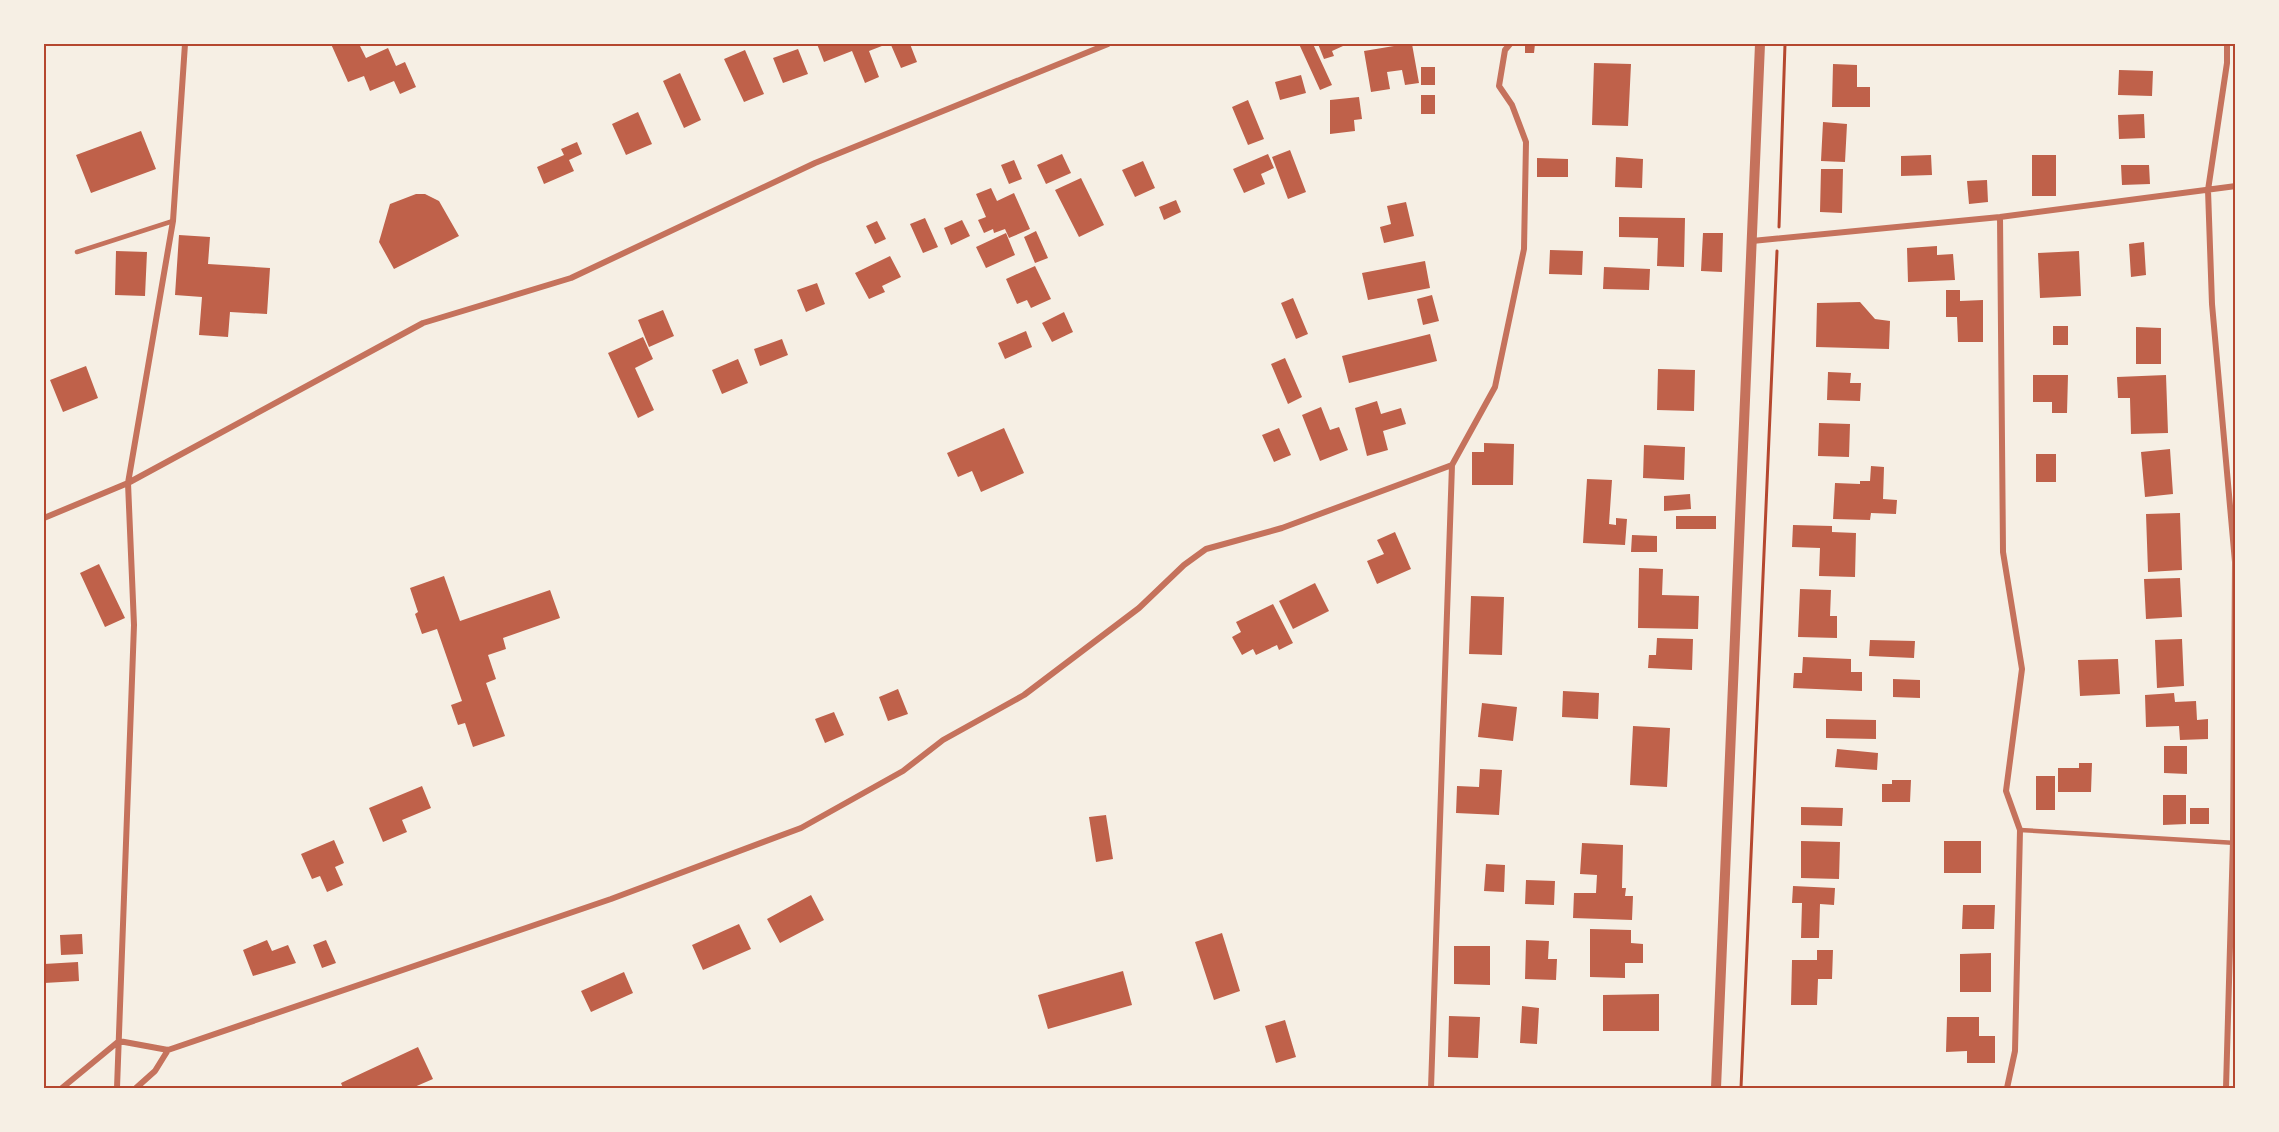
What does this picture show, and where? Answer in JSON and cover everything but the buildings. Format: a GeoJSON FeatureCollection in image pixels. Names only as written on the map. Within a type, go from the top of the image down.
{"type":"FeatureCollection","features":[{"type":"Feature","properties":{"kind":"street"},"geometry":{"type":"LineString","coordinates":[[117,1089],[134,625],[128,483],[173,221],[184,44]]}},
{"type":"Feature","properties":{"kind":"street"},"geometry":{"type":"LineString","coordinates":[[44,518],[128,483],[423,323],[571,279],[814,163],[1108,44]]}},
{"type":"Feature","properties":{"kind":"street"},"geometry":{"type":"LineString","coordinates":[[1431,1089],[1452,465],[1495,387],[1524,249],[1526,141],[1512,105],[1499,86],[1505,50],[1510,44]]}},
{"type":"Feature","properties":{"kind":"street"},"geometry":{"type":"LineString","coordinates":[[1716,1089],[1760,44]]}},
{"type":"Feature","properties":{"kind":"street"},"geometry":{"type":"LineString","coordinates":[[2226,1089],[2234,842],[2235,562],[2212,304],[2208,190],[2227,63],[2227,44]]}},
{"type":"Feature","properties":{"kind":"street"},"geometry":{"type":"LineString","coordinates":[[1752,241],[2000,217],[2235,186]]}},
{"type":"Feature","properties":{"kind":"street"},"geometry":{"type":"LineString","coordinates":[[2000,217],[2003,552],[2022,669],[2006,791],[2020,830],[2015,1052],[2007,1089]]}},
{"type":"Feature","properties":{"kind":"street"},"geometry":{"type":"LineString","coordinates":[[119,1041],[168,1050],[611,899],[801,828],[903,771],[943,740],[1024,695],[1139,608],[1206,549],[1282,528],[1452,465]]}},
{"type":"Feature","properties":{"kind":"street"},"geometry":{"type":"LineString","coordinates":[[62,1089],[119,1041]]}},
{"type":"Feature","properties":{"kind":"street"},"geometry":{"type":"LineString","coordinates":[[136,1089],[155,1071],[168,1050]]}},
{"type":"Feature","properties":{"kind":"lane"},"geometry":{"type":"LineString","coordinates":[[77,252],[173,221]]}},
{"type":"Feature","properties":{"kind":"lane"},"geometry":{"type":"LineString","coordinates":[[2020,830],[2234,842]]}},
{"type":"Feature","properties":{"kind":"path"},"geometry":{"type":"LineString","coordinates":[[1741,1089],[1785,44]]}}]}
